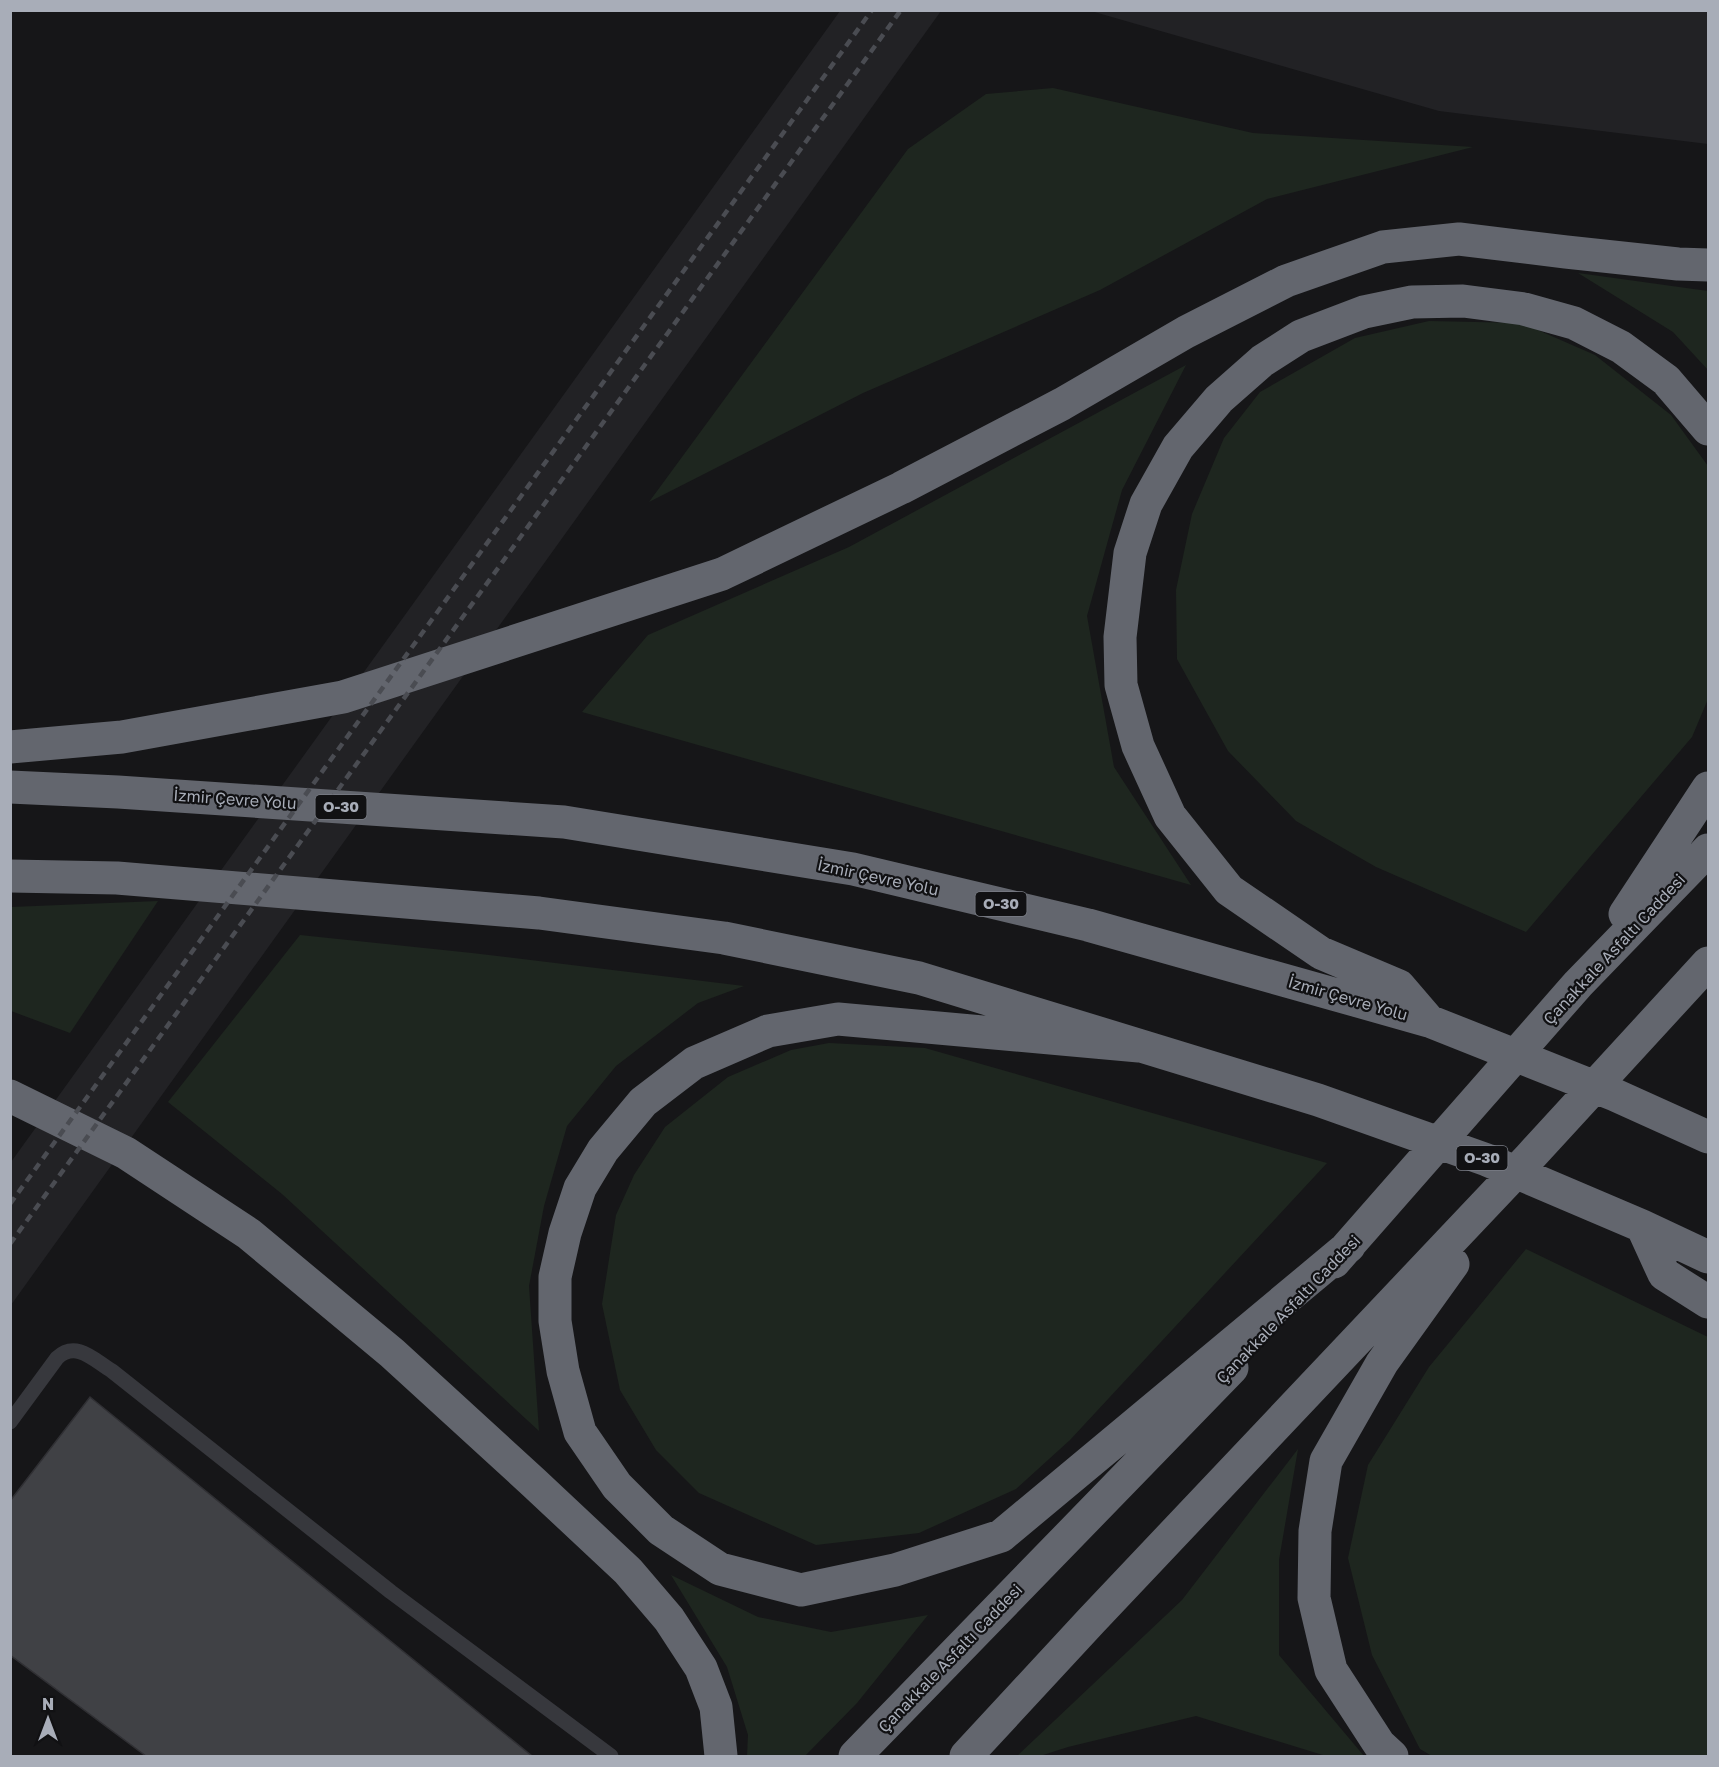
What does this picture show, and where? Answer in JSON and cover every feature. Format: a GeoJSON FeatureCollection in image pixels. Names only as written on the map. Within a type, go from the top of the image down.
{"type":"FeatureCollection","features":[{"type":"Feature","properties":{"kind":"highway"},"geometry":{"type":"LineString","coordinates":[[10,747],[123,737],[343,697],[722,574],[901,488],[1062,404],[1185,332],[1276,286],[1383,247],[1459,239],[1578,254],[1708,265]]}},
{"type":"Feature","properties":{"kind":"highway"},"geometry":{"type":"LineString","coordinates":[[1430,1021],[1399,986],[1321,953],[1229,890],[1170,816],[1138,746],[1121,685],[1120,637],[1130,553],[1146,504],[1178,447],[1219,399],[1262,361],[1301,336],[1364,312],[1412,303],[1463,301],[1524,309],[1574,323],[1621,347],[1666,380],[1708,429]]}},
{"type":"Feature","properties":{"kind":"highway","name":"İzmir Çevre Yolu"},"geometry":{"type":"LineString","coordinates":[[10,787],[118,792],[564,822],[865,872],[1088,925],[1430,1021],[1615,1095],[1708,1137]]}},
{"type":"Feature","properties":{"kind":"highway"},"geometry":{"type":"LineString","coordinates":[[1578,984],[1708,788]]}},
{"type":"Feature","properties":{"kind":"highway","name":"Çanakkale Asfaltı Caddesi"},"geometry":{"type":"LineString","coordinates":[[855,1756],[1349,1246],[1578,984],[1708,850]]}},
{"type":"Feature","properties":{"kind":"highway","name":"O-30"},"geometry":{"type":"LineString","coordinates":[[10,876],[117,878],[539,913],[724,938],[920,978],[1318,1100],[1487,1160],[1642,1226]]}},
{"type":"Feature","properties":{"kind":"highway"},"geometry":{"type":"LineString","coordinates":[[966,1756],[1529,1158],[1708,963]]}},
{"type":"Feature","properties":{"kind":"highway"},"geometry":{"type":"LineString","coordinates":[[1139,1046],[838,1019],[768,1031],[694,1063],[643,1102],[603,1150],[580,1188],[565,1233],[555,1277],[556,1331],[563,1371],[580,1432],[617,1486],[662,1530],[720,1569],[801,1590],[895,1570],[1001,1536],[1349,1246]]}},
{"type":"Feature","properties":{"kind":"highway"},"geometry":{"type":"LineString","coordinates":[[10,1096],[126,1153],[249,1234],[392,1353],[628,1571],[669,1619],[701,1668],[716,1707],[721,1756]]}},
{"type":"Feature","properties":{"kind":"highway"},"geometry":{"type":"LineString","coordinates":[[1392,1756],[1379,1744],[1331,1670],[1314,1598],[1315,1531],[1326,1461],[1382,1362],[1529,1158]]}},
{"type":"Feature","properties":{"kind":"highway"},"geometry":{"type":"LineString","coordinates":[[1642,1226],[1708,1257]]}},
{"type":"Feature","properties":{"kind":"highway"},"geometry":{"type":"LineString","coordinates":[[1642,1226],[1664,1274],[1708,1302]]}},
{"type":"Feature","properties":{"kind":"lane"},"geometry":{"type":"LineString","coordinates":[[10,1422],[62,1353],[70,1350],[81,1352],[112,1371],[391,1592],[611,1756]]}},
{"type":"Feature","properties":{"kind":"shaded area"},"geometry":{"type":"Polygon","coordinates":[[[840,11],[941,11],[11,1305],[11,1162],[840,11]]]}},
{"type":"Feature","properties":{"kind":"shaded area"},"geometry":{"type":"Polygon","coordinates":[[[1091,11],[1708,11],[1708,144],[1439,111],[1091,11]]]}},
{"type":"Feature","properties":{"kind":"shaded area"},"geometry":{"type":"Polygon","coordinates":[[[1053,88],[1253,133],[1473,147],[1267,199],[1100,290],[863,393],[649,502],[908,149],[986,94],[1053,88]]]}},
{"type":"Feature","properties":{"kind":"shaded area"},"geometry":{"type":"Polygon","coordinates":[[[1578,273],[1708,291],[1708,370],[1673,332],[1578,273]]]}},
{"type":"Feature","properties":{"kind":"shaded area"},"geometry":{"type":"Polygon","coordinates":[[[1429,321],[1522,323],[1595,355],[1671,415],[1708,466],[1708,699],[1692,737],[1526,932],[1376,867],[1296,821],[1228,751],[1177,659],[1176,590],[1192,514],[1224,438],[1260,392],[1355,338],[1429,321]]]}},
{"type":"Feature","properties":{"kind":"shaded area"},"geometry":{"type":"Polygon","coordinates":[[[1186,365],[1122,490],[1087,616],[1114,767],[1191,885],[582,712],[648,635],[849,547],[1186,365]]]}},
{"type":"Feature","properties":{"kind":"shaded area"},"geometry":{"type":"Polygon","coordinates":[[[158,901],[70,1033],[11,1011],[11,907],[158,901]]]}},
{"type":"Feature","properties":{"kind":"shaded area"},"geometry":{"type":"Polygon","coordinates":[[[300,935],[744,986],[698,1003],[616,1066],[567,1126],[544,1206],[529,1286],[539,1431],[282,1194],[168,1102],[300,935]]]}},
{"type":"Feature","properties":{"kind":"shaded area"},"geometry":{"type":"Polygon","coordinates":[[[829,1043],[925,1048],[1327,1163],[1070,1440],[1016,1489],[919,1533],[816,1545],[699,1493],[656,1450],[620,1390],[602,1304],[616,1215],[634,1175],[665,1127],[728,1077],[791,1050],[829,1043]]]}},
{"type":"Feature","properties":{"kind":"shaded area"},"geometry":{"type":"Polygon","coordinates":[[[1526,1249],[1708,1337],[1708,1756],[1432,1756],[1420,1749],[1372,1655],[1348,1558],[1368,1465],[1429,1367],[1526,1249]]]}},
{"type":"Feature","properties":{"kind":"shaded area"},"geometry":{"type":"Polygon","coordinates":[[[1298,1449],[1279,1560],[1279,1655],[1364,1756],[1326,1756],[1196,1716],[1040,1756],[1017,1756],[1182,1600],[1298,1449]]]}},
{"type":"Feature","properties":{"kind":"shaded area"},"geometry":{"type":"Polygon","coordinates":[[[671,1575],[758,1617],[831,1632],[928,1615],[857,1703],[805,1756],[747,1756],[748,1735],[727,1667],[671,1575]]]}},
{"type":"Feature","properties":{"kind":"building"},"geometry":{"type":"Polygon","coordinates":[[[90,1397],[532,1756],[146,1756],[10,1655],[10,1501],[90,1397]]]}},
{"type":"Feature","properties":{"kind":"railway"},"geometry":{"type":"LineString","coordinates":[[10,1204],[872,10]]}},
{"type":"Feature","properties":{"kind":"railway"},"geometry":{"type":"LineString","coordinates":[[10,1244],[901,10]]}}]}
